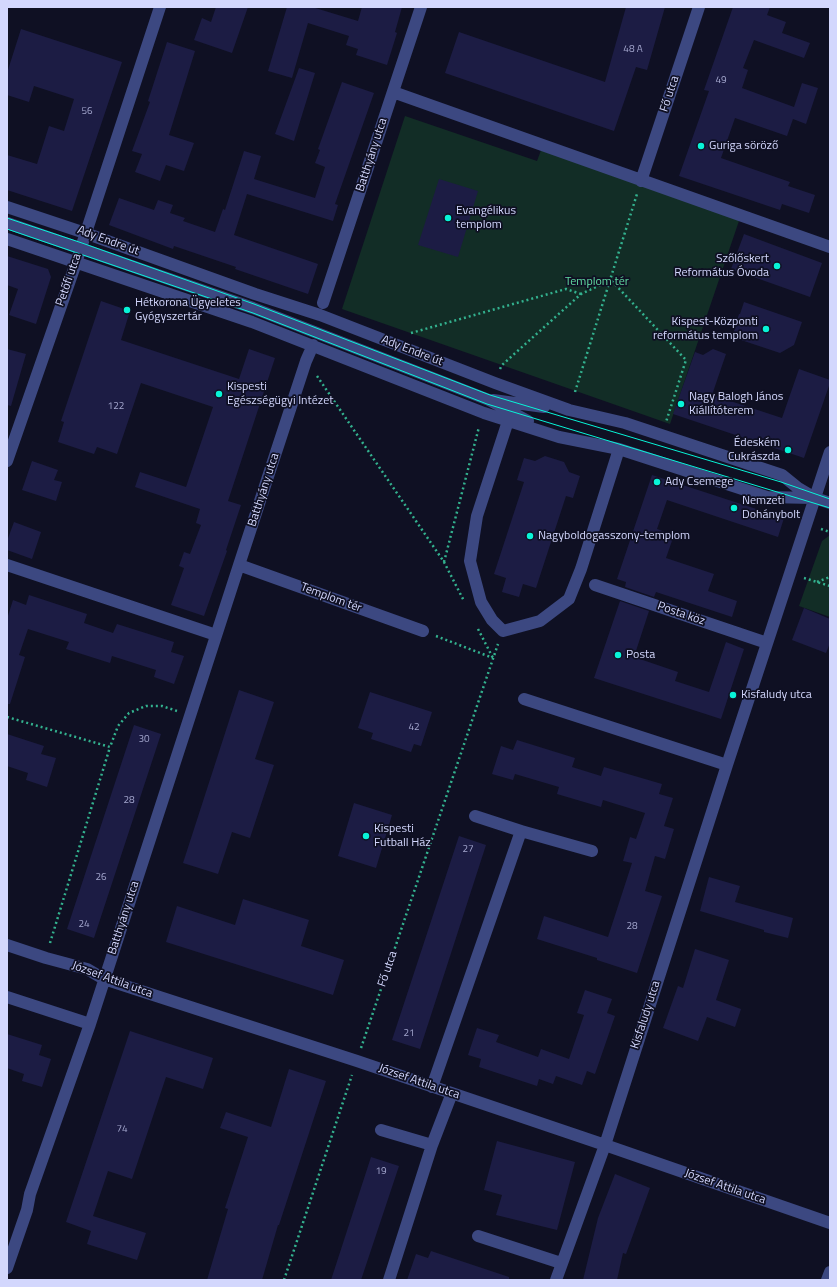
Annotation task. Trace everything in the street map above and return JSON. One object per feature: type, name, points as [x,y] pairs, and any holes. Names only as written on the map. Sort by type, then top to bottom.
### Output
[{"type":"street","name":"Petőfi utca","points":[[7,461],[76,262],[160,7]]},
{"type":"street","name":"Batthyány utca","points":[[324,303],[422,7]]},
{"type":"street","name":"Fő utca","points":[[641,180],[699,7]]},
{"type":"street","points":[[393,92],[830,246]]},
{"type":"street","name":"Ady Endre út","points":[[7,207],[85,233],[255,294],[320,315],[495,383],[570,410],[632,426],[782,475],[798,488],[814,498],[830,503]]},
{"type":"street","points":[[7,223],[253,308],[316,332],[489,400],[559,437]]},
{"type":"street","name":"Ady Endre út","points":[[7,239],[252,322],[508,421],[559,437],[619,449],[767,497],[814,498]]},
{"type":"street","points":[[255,294],[316,332]]},
{"type":"street","name":"Batthyány utca","points":[[7,1268],[27,1210],[30,1194],[90,1024],[216,635],[306,361],[313,345]]},
{"type":"street","points":[[489,400],[570,410]]},
{"type":"street","points":[[508,421],[478,516],[470,561],[481,602],[492,620],[503,631],[540,621],[569,599],[581,569],[619,449]]},
{"type":"street","name":"Kisfaludy utca","points":[[556,1280],[605,1145],[789,574],[830,452]]},
{"type":"street","points":[[7,565],[216,635]]},
{"type":"street","name":"Templom tér","points":[[239,565],[423,631]]},
{"type":"street","name":"Posta köz","points":[[595,585],[767,644]]},
{"type":"street","points":[[524,699],[727,765]]},
{"type":"street","points":[[475,816],[592,851]]},
{"type":"street","points":[[432,1087],[521,831]]},
{"type":"street","name":"József Attila utca","points":[[7,945],[46,958],[88,969],[104,979],[357,1061],[830,1223]]},
{"type":"street","points":[[7,997],[90,1024]]},
{"type":"street","points":[[389,1280],[432,1145],[452,1094]]},
{"type":"street","points":[[381,1130],[432,1145]]},
{"type":"street","points":[[478,1236],[561,1263]]},
{"type":"street","points":[[828,1280],[830,1272]]},
{"type":"path","points":[[575,392],[641,180]]},
{"type":"path","points":[[495,383],[502,365],[581,294],[611,280]]},
{"type":"path","points":[[611,280],[686,360],[666,423]]},
{"type":"path","points":[[410,333],[566,289],[581,294]]},
{"type":"path","points":[[306,361],[444,562],[480,422]]},
{"type":"path","points":[[789,574],[830,586]]},
{"type":"path","points":[[816,582],[830,577]]},
{"type":"path","name":"Fő utca","points":[[284,1280],[493,658],[423,631]]},
{"type":"path","points":[[46,958],[110,747],[118,726],[129,713],[146,706],[162,706],[190,716]]},
{"type":"path","points":[[7,717],[110,747]]},
{"type":"green space","name":"Templom tér","points":[[405,116],[537,161],[543,145],[741,215],[670,424],[342,309]]},
{"type":"green space","points":[[830,535],[830,617],[799,606],[822,541]]},
{"type":"building","points":[[216,7],[248,7],[232,53],[194,40],[202,18],[211,22]]},
{"type":"building","points":[[287,7],[312,7],[358,21],[362,7],[402,7],[395,32],[397,33],[387,65],[356,55],[358,49],[346,45],[349,36],[308,23],[292,78],[268,71]]},
{"type":"building","points":[[626,7],[665,7],[647,70],[636,67],[614,131],[445,73],[459,32],[605,82]]},
{"type":"building","points":[[733,7],[770,7],[767,15],[786,22],[782,33],[810,43],[804,58],[754,40],[743,68],[748,70],[742,88],[794,107],[802,83],[818,88],[806,124],[793,119],[787,136],[735,118],[721,158],[790,182],[788,186],[815,195],[809,213],[782,204],[780,210],[679,176],[709,91],[704,90]]},
{"type":"building","points":[[21,29],[122,62],[72,211],[7,190],[7,155],[37,164],[49,126],[64,131],[74,99],[34,86],[29,102],[7,95],[7,73]]},
{"type":"building","points":[[167,42],[195,51],[169,135],[194,143],[184,171],[166,165],[160,181],[135,172],[142,154],[132,151],[150,102],[148,101]]},
{"type":"building","points":[[299,68],[315,73],[294,141],[275,134]]},
{"type":"building","points":[[342,82],[374,93],[335,204],[338,205],[333,221],[247,194],[234,235],[318,264],[308,294],[235,269],[236,267],[174,246],[173,249],[109,225],[119,198],[154,210],[158,200],[173,205],[170,213],[185,218],[183,221],[215,232],[223,209],[225,210],[244,151],[261,156],[254,179],[315,198],[325,167],[315,163],[320,150],[318,149]]},
{"type":"building","name":"Evangélikus templom","points":[[439,179],[478,191],[458,257],[418,245]]},
{"type":"building","name":"Szőlőskert Református Óvoda","points":[[744,234],[822,263],[810,297],[731,269]]},
{"type":"building","points":[[7,256],[48,269],[51,277],[36,324],[9,315],[18,289],[7,285]]},
{"type":"building","name":"Kispesti Egészségügyi Intézet","points":[[101,301],[130,311],[121,340],[239,379],[249,349],[275,358],[228,501],[241,505],[226,550],[227,551],[204,616],[171,605],[184,568],[179,566],[184,552],[190,554],[201,525],[196,523],[200,509],[135,487],[140,472],[186,487],[213,407],[141,383],[117,454],[97,447],[94,454],[58,442],[64,422],[61,421]]},
{"type":"building","name":"Kispest-Központi református templom","points":[[744,302],[802,322],[794,345],[780,353],[732,337]]},
{"type":"building","points":[[7,349],[26,354],[11,406],[7,405]]},
{"type":"building","points":[[713,349],[726,354],[712,395],[782,418],[799,369],[830,380],[804,458],[673,414],[695,352],[703,355]]},
{"type":"building","name":"Nagyboldogasszony-templom","points":[[545,456],[564,462],[569,472],[580,476],[573,498],[566,496],[536,588],[523,584],[519,597],[502,592],[506,578],[494,574],[524,482],[517,480],[524,458],[535,461]]},
{"type":"building","points":[[32,461],[58,470],[54,480],[62,482],[56,501],[22,490]]},
{"type":"building","points":[[652,475],[784,518],[778,537],[667,500],[657,529],[674,535],[666,558],[714,574],[708,591],[737,601],[732,617],[656,592],[654,597],[625,587],[626,582],[617,579]]},
{"type":"building","points":[[14,522],[41,532],[32,559],[7,550],[7,541]]},
{"type":"building","points":[[29,595],[87,614],[84,623],[113,633],[117,624],[174,642],[171,652],[184,656],[174,684],[154,677],[156,670],[112,656],[110,663],[66,649],[69,642],[28,629],[19,655],[25,657],[10,704],[7,704],[7,619],[13,600],[26,605]]},
{"type":"building","name":"Posta","points":[[620,601],[649,611],[634,657],[678,672],[675,681],[709,692],[726,642],[744,649],[721,719],[594,678]]},
{"type":"building","points":[[804,608],[830,619],[830,643],[826,653],[792,640]]},
{"type":"building","points":[[239,690],[274,702],[255,759],[274,765],[250,838],[232,832],[218,874],[183,863]]},
{"type":"building","points":[[370,692],[432,712],[421,746],[414,744],[411,752],[371,739],[373,733],[358,728]]},
{"type":"building","points":[[134,725],[161,734],[94,938],[67,929]]},
{"type":"building","points":[[7,734],[44,746],[41,754],[56,758],[47,787],[26,780],[28,773],[7,766]]},
{"type":"building","points":[[517,740],[575,758],[572,767],[601,776],[604,767],[662,784],[659,794],[673,798],[664,826],[674,829],[665,859],[655,856],[645,891],[662,896],[637,973],[597,960],[597,958],[537,939],[544,916],[608,937],[632,863],[623,861],[630,837],[636,839],[645,813],[603,800],[601,807],[557,794],[559,787],[515,774],[513,780],[492,774],[501,746],[513,750]]},
{"type":"building","points":[[354,803],[392,815],[376,868],[338,856]]},
{"type":"building","points":[[459,836],[486,845],[420,1049],[392,1040]]},
{"type":"building","points":[[709,877],[740,886],[735,902],[793,918],[788,938],[764,932],[764,930],[700,911]]},
{"type":"building","points":[[243,899],[309,920],[301,946],[344,960],[333,995],[166,942],[177,906],[235,925]]},
{"type":"building","points":[[695,949],[729,960],[716,1000],[741,1009],[735,1027],[707,1017],[698,1041],[663,1028],[678,986],[683,988]]},
{"type":"building","points":[[585,990],[612,999],[607,1013],[615,1016],[595,1074],[587,1071],[582,1085],[556,1076],[553,1084],[539,1079],[537,1086],[479,1067],[481,1059],[468,1055],[477,1028],[499,1035],[496,1042],[538,1057],[541,1049],[569,1059],[584,1015],[577,1013]]},
{"type":"building","points":[[130,1031],[213,1058],[203,1089],[166,1077],[132,1179],[108,1171],[93,1216],[146,1233],[137,1260],[87,1244],[91,1231],[66,1222]]},
{"type":"building","points":[[7,1034],[42,1045],[39,1055],[51,1059],[42,1087],[22,1081],[24,1074],[7,1068]]},
{"type":"building","points":[[289,1069],[326,1081],[278,1225],[262,1280],[207,1280],[228,1209],[225,1208],[248,1137],[220,1128],[226,1112],[271,1127]]},
{"type":"building","points":[[497,1141],[575,1162],[557,1230],[496,1215],[502,1195],[484,1190]]},
{"type":"building","points":[[371,1157],[399,1166],[361,1280],[331,1280]]},
{"type":"building","points":[[615,1174],[650,1188],[626,1254],[623,1253],[617,1280],[583,1280],[598,1218]]},
{"type":"building","points":[[431,1251],[509,1277],[509,1280],[407,1280],[416,1254],[428,1258]]},
{"type":"tram line","points":[[7,218],[254,304],[490,395],[781,482],[830,499]]},
{"type":"tram line","points":[[7,229],[253,313],[487,404],[830,508]]},
{"type":"place","name":"Guriga söröző","points":[[701,146]]},
{"type":"place","name":"Evangélikus templom","points":[[448,218]]},
{"type":"place","name":"Szőlőskert Református Óvoda","points":[[777,266]]},
{"type":"place","name":"Hétkorona Ügyeletes Gyógyszertár","points":[[127,310]]},
{"type":"place","name":"Kispest-Központi református templom","points":[[766,329]]},
{"type":"place","name":"Kispesti Egészségügyi Intézet","points":[[219,394]]},
{"type":"place","name":"Nagy Balogh János Kiállítóterem","points":[[681,404]]},
{"type":"place","name":"Édeském Cukrászda","points":[[788,450]]},
{"type":"place","name":"Ady Csemege","points":[[657,482]]},
{"type":"place","name":"Nemzeti Dohánybolt","points":[[734,508]]},
{"type":"place","name":"Nagyboldogasszony-templom","points":[[530,536]]},
{"type":"place","name":"Posta","points":[[618,655]]},
{"type":"place","name":"Kisfaludy utca","points":[[733,695]]},
{"type":"place","name":"Kispesti Futball Ház","points":[[366,836]]}]
